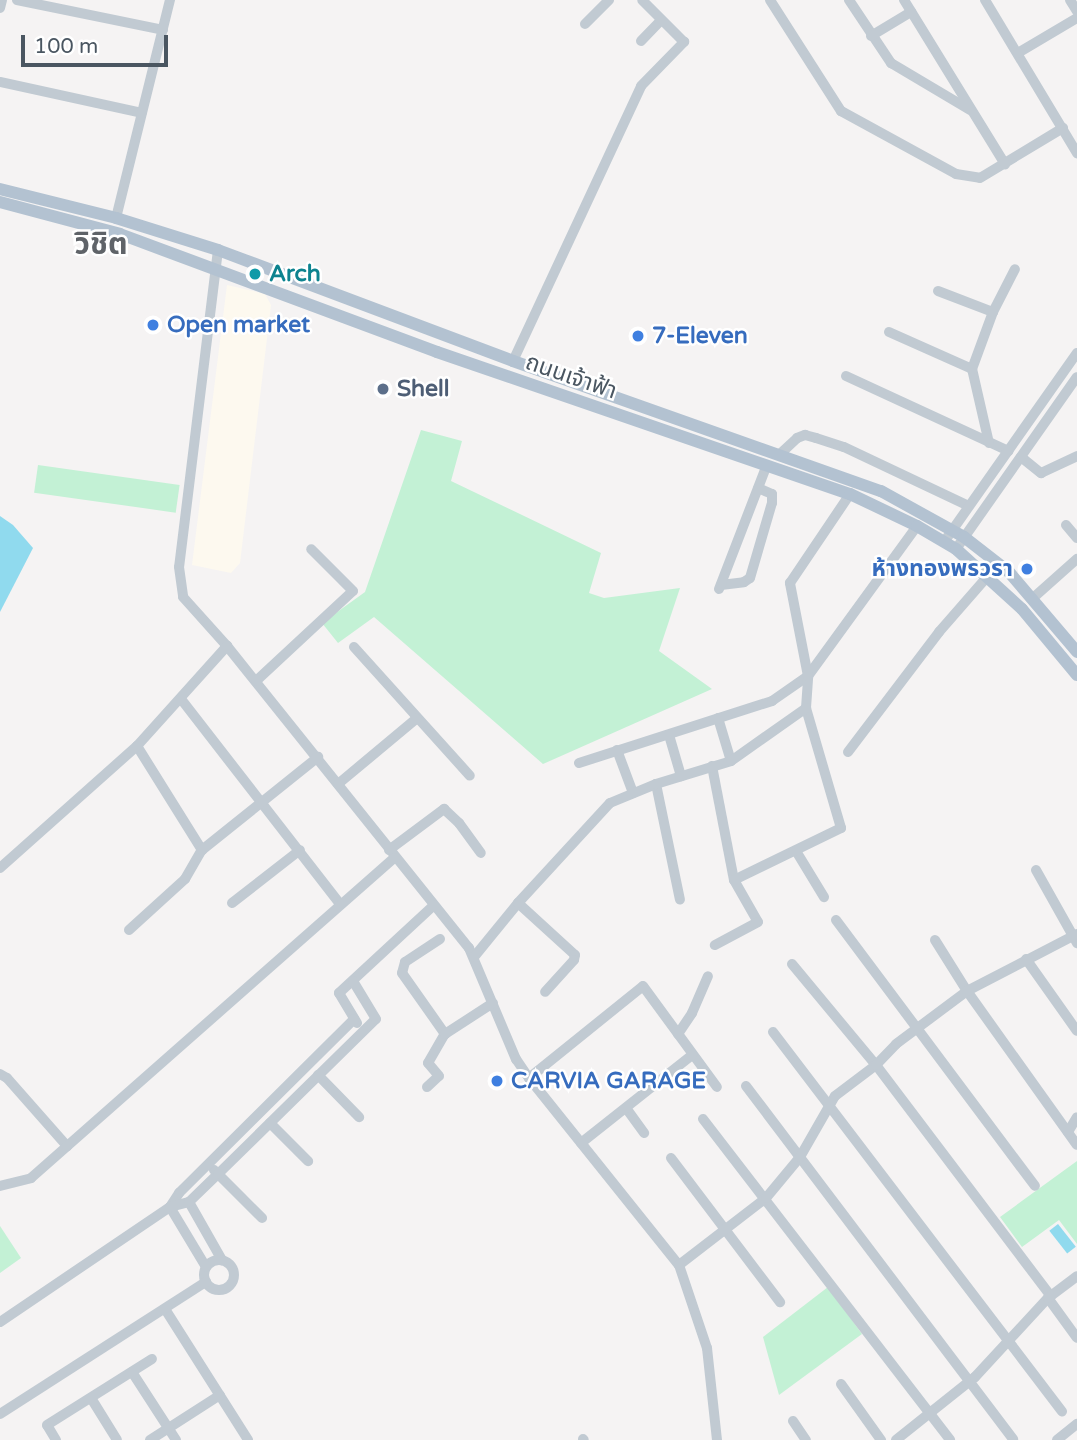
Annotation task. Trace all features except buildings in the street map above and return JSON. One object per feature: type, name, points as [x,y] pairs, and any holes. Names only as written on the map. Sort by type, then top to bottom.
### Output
[{"type":"main road","name":"ถนนเจ้าฟ้า","points":[[0,188],[116,218],[218,250],[513,361],[881,491],[958,534],[1009,572],[1077,652]]},
{"type":"main road","name":"ถนนเจ้าฟ้า","points":[[0,202],[120,234],[437,352],[850,494],[917,526],[950,546],[1022,609],[1077,675]]},
{"type":"street","points":[[0,8],[2,0]]},
{"type":"street","points":[[17,0],[163,30]]},
{"type":"street","points":[[116,218],[170,0]]},
{"type":"street","points":[[585,24],[609,0]]},
{"type":"street","points":[[513,361],[641,86],[684,42],[642,0]]},
{"type":"street","points":[[770,0],[841,111],[956,174],[980,178],[1063,128]]},
{"type":"street","points":[[849,0],[891,63],[973,112]]},
{"type":"street","points":[[904,0],[1005,164]]},
{"type":"street","points":[[985,0],[1077,153]]},
{"type":"street","points":[[1070,0],[1077,11]]},
{"type":"street","points":[[871,36],[911,12]]},
{"type":"street","points":[[1018,53],[1077,18]]},
{"type":"street","points":[[641,41],[661,20]]},
{"type":"street","points":[[0,82],[142,113]]},
{"type":"street","points":[[218,250],[179,567],[183,597],[228,646],[318,757],[474,957],[516,1059],[680,1265],[707,1348],[717,1440]]},
{"type":"street","points":[[989,443],[972,369],[993,312],[1015,269]]},
{"type":"street","points":[[938,290],[993,312]]},
{"type":"street","points":[[889,332],[972,369]]},
{"type":"street","points":[[958,534],[969,506],[1077,354]]},
{"type":"street","points":[[846,376],[1008,451]]},
{"type":"street","points":[[950,546],[1021,457],[1077,377]]},
{"type":"street","points":[[780,454],[797,438],[816,438],[857,453],[969,506]]},
{"type":"street","points":[[1021,457],[1041,473],[1077,456]]},
{"type":"street","points":[[758,488],[772,494],[772,503],[750,578],[744,582],[720,587],[766,467]]},
{"type":"street","points":[[734,880],[841,828],[806,708],[808,676],[790,583],[850,494]]},
{"type":"street","points":[[1066,525],[1077,538]]},
{"type":"street","points":[[579,763],[772,701],[808,676],[917,526]]},
{"type":"street","points":[[256,681],[353,591],[311,549]]},
{"type":"street","points":[[1033,598],[1077,559]]},
{"type":"street","points":[[848,752],[939,632],[987,577]]},
{"type":"street","points":[[0,868],[137,746],[228,646]]},
{"type":"street","points":[[354,647],[416,719],[429,727],[470,776]]},
{"type":"street","points":[[181,699],[340,904]]},
{"type":"street","points":[[474,957],[517,903],[610,803],[656,784],[731,761],[806,708]]},
{"type":"street","points":[[718,718],[731,761]]},
{"type":"street","points":[[338,784],[416,719]]},
{"type":"street","points":[[669,735],[681,776]]},
{"type":"street","points":[[137,746],[202,850]]},
{"type":"street","points":[[617,750],[633,793]]},
{"type":"street","points":[[129,930],[185,879],[202,850],[261,800],[318,757]]},
{"type":"street","points":[[712,766],[734,880],[758,922],[715,945]]},
{"type":"street","points":[[656,784],[680,900]]},
{"type":"street","points":[[0,1186],[31,1178],[444,809],[459,823],[481,853]]},
{"type":"street","points":[[232,903],[300,850]]},
{"type":"street","points":[[796,851],[824,897]]},
{"type":"street","points":[[680,1265],[766,1198],[800,1157],[835,1096],[876,1065],[896,1044],[967,991],[1026,959],[1075,938],[1036,870]]},
{"type":"street","points":[[517,903],[575,955],[574,960],[545,992]]},
{"type":"street","points":[[362,1032],[339,993],[434,905]]},
{"type":"street","points":[[835,920],[1035,1186]]},
{"type":"street","points":[[440,939],[405,962],[402,973],[445,1034]]},
{"type":"street","points":[[935,940],[967,991],[1077,1145]]},
{"type":"street","points":[[1026,959],[1077,1031]]},
{"type":"street","points":[[792,964],[876,1065],[1077,1338]]},
{"type":"street","points":[[678,1034],[692,1013],[708,976]]},
{"type":"street","points":[[0,1322],[170,1207],[189,1202],[218,1174],[376,1019],[353,981]]},
{"type":"street","points":[[529,1078],[643,986],[717,1087]]},
{"type":"street","points":[[427,1087],[439,1076],[428,1063],[445,1034],[493,1003]]},
{"type":"street","points":[[170,1207],[179,1193],[354,1019]]},
{"type":"street","points":[[773,1032],[1062,1412]]},
{"type":"street","points":[[581,1143],[692,1055]]},
{"type":"street","points":[[0,1074],[7,1078],[67,1146]]},
{"type":"street","points":[[318,1075],[359,1117]]},
{"type":"street","points":[[746,1086],[1013,1439]]},
{"type":"street","points":[[626,1108],[644,1133]]},
{"type":"street","points":[[1068,1132],[1077,1117]]},
{"type":"street","points":[[704,1119],[950,1440]]},
{"type":"street","points":[[270,1122],[308,1161]]},
{"type":"street","points":[[671,1158],[780,1302]]},
{"type":"street","points":[[208,1165],[262,1218]]},
{"type":"street","points":[[170,1207],[206,1267],[206,1282],[212,1288],[221,1290],[232,1283],[233,1269],[222,1260],[189,1202]]},
{"type":"street","points":[[206,1267],[213,1261],[222,1260]]},
{"type":"street","points":[[896,1440],[970,1381],[1049,1297],[1077,1276]]},
{"type":"street","points":[[0,1414],[206,1282]]},
{"type":"street","points":[[165,1309],[248,1440]]},
{"type":"street","points":[[56,1440],[47,1425],[152,1359]]},
{"type":"street","points":[[132,1372],[176,1440]]},
{"type":"street","points":[[841,1384],[881,1440]]},
{"type":"street","points":[[150,1440],[220,1395]]},
{"type":"street","points":[[91,1398],[117,1440]]},
{"type":"street","points":[[793,1421],[806,1440]]},
{"type":"street","points":[[1057,1440],[1077,1424]]},
{"type":"shaded area","points":[[227,285],[265,294],[271,305],[240,563],[231,573],[192,565]]},
{"type":"green space","points":[[421,430],[462,441],[451,481],[601,553],[589,593],[604,598],[680,588],[659,651],[712,689],[543,764],[374,617],[338,643],[322,623],[365,592]]},
{"type":"green space","points":[[38,465],[180,485],[176,513],[34,493]]},
{"type":"green space","points":[[1077,1161],[1077,1244],[1059,1220],[1022,1247],[1000,1217]]},
{"type":"green space","points":[[0,1226],[21,1258],[0,1273]]},
{"type":"green space","points":[[828,1287],[862,1334],[779,1395],[763,1337]]},
{"type":"water","points":[[0,516],[13,525],[33,548],[0,612]]},
{"type":"water","points":[[1058,1224],[1076,1247],[1067,1254],[1049,1231]]},
{"type":"place","name":"Arch","points":[[255,274]]},
{"type":"place","name":"Open market","points":[[153,325]]},
{"type":"place","name":"7-Eleven","points":[[638,336]]},
{"type":"place","name":"Shell","points":[[383,389]]},
{"type":"place","name":"ห้างทองพรวรา","points":[[1027,569]]},
{"type":"place","name":"CARVIA GARAGE","points":[[497,1081]]},
{"type":"district","name":"วิชิต","points":[[101,245]]}]
